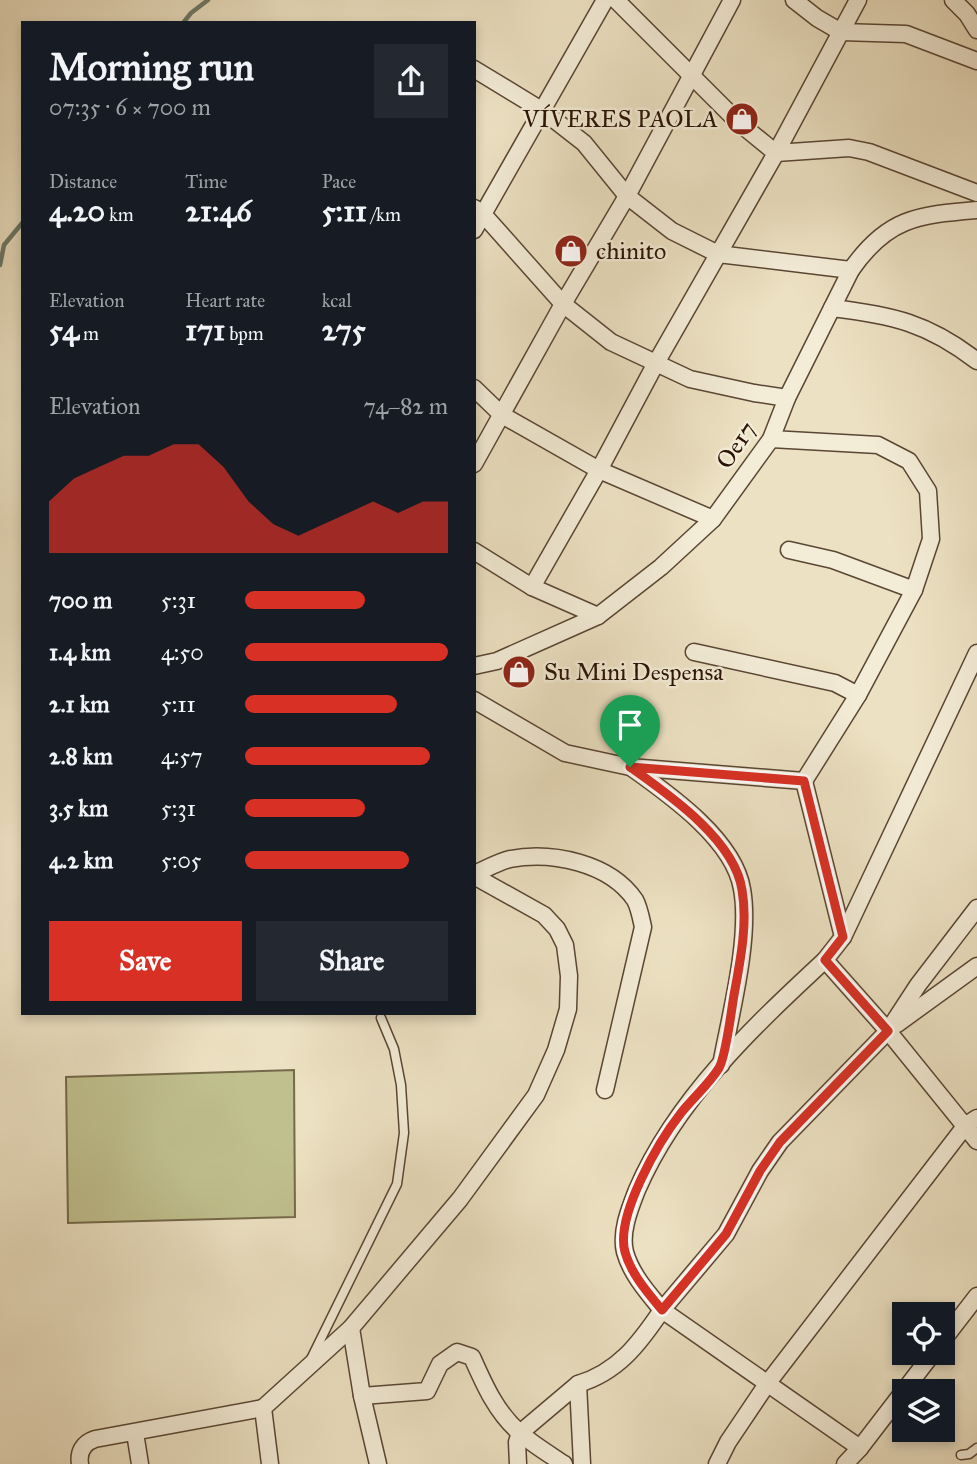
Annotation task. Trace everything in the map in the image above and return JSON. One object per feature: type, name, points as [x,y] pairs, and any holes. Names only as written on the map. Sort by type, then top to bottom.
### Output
[{"type":"street","points":[[605,0],[543,111],[478,211],[563,304],[611,342],[690,379],[787,398]]},
{"type":"street","points":[[616,0],[738,122],[776,153],[849,148],[869,152],[977,193]]},
{"type":"street","points":[[476,460],[627,196],[733,0]]},
{"type":"street","points":[[794,0],[841,32],[906,34],[977,61]]},
{"type":"street","points":[[532,587],[776,153],[858,0]]},
{"type":"street","points":[[953,0],[967,14],[977,30]]},
{"type":"street","points":[[476,70],[543,111],[584,143],[627,196],[672,231],[718,254],[851,270]]},
{"type":"street","name":"Oe17","points":[[476,666],[497,661],[598,616],[661,567],[713,519],[771,439],[787,398],[851,270],[877,237],[895,225],[915,218],[977,210]]},
{"type":"street","points":[[832,308],[883,314],[911,323],[942,337],[977,361]]},
{"type":"street","points":[[476,390],[502,415],[599,470],[713,519]]},
{"type":"street","points":[[771,439],[878,445],[909,461],[928,491],[931,539],[914,590],[858,695],[804,781],[843,937]]},
{"type":"street","points":[[789,550],[833,560],[914,590]]},
{"type":"street","points":[[476,552],[532,587],[598,616]]},
{"type":"street","points":[[694,652],[835,683],[858,695]]},
{"type":"street","points":[[860,1448],[662,1310],[644,1289],[630,1265],[625,1250],[625,1230],[632,1203],[661,1142],[680,1114],[720,1066],[770,1012],[825,960],[843,937],[977,653]]},
{"type":"street","points":[[476,701],[565,752],[630,767],[804,781]]},
{"type":"street","points":[[630,767],[678,800],[706,829],[729,856],[742,888],[743,922],[739,965],[720,1066]]},
{"type":"street","points":[[476,874],[509,860],[544,857],[584,863],[617,881],[636,902],[643,927],[605,1090]]},
{"type":"street","points":[[80,1464],[78,1454],[89,1441],[263,1408],[351,1328],[460,1199],[536,1096],[556,1050],[568,1009],[569,976],[565,945],[557,929],[544,915],[476,876]]},
{"type":"street","points":[[888,1031],[918,985],[977,908]]},
{"type":"street","points":[[825,960],[972,1121],[977,1141]]},
{"type":"street","points":[[518,1464],[517,1442],[520,1433],[578,1384],[597,1378],[620,1363],[645,1336],[662,1310],[726,1234],[760,1171],[780,1142],[888,1031],[977,966]]},
{"type":"street","points":[[717,1464],[767,1384],[972,1121]]},
{"type":"street","points":[[955,1324],[977,1296]]},
{"type":"street","points":[[351,1328],[362,1396],[378,1464]]},
{"type":"street","points":[[362,1396],[427,1391],[440,1364],[457,1352],[472,1357],[489,1393],[506,1419],[520,1433],[564,1464]]},
{"type":"street","points":[[845,1464],[924,1365]]},
{"type":"street","points":[[578,1384],[582,1464]]},
{"type":"street","points":[[263,1408],[270,1464]]},
{"type":"street","points":[[135,1433],[140,1464]]},
{"type":"lane","points":[[307,1366],[397,1184],[404,1133],[401,1085],[394,1049],[381,1018]]},
{"type":"lane","points":[[961,1455],[969,1454],[977,1448]]},
{"type":"green space","points":[[294,1070],[295,1217],[68,1223],[66,1077]]},
{"type":"waterway","points":[[185,21],[208,0]]},
{"type":"waterway","points":[[0,265],[4,245],[21,224]]},
{"type":"place","name":"VÍVERES PAOLA","points":[[742,119]]},
{"type":"place","name":"chinito","points":[[571,251]]},
{"type":"place","name":"Su Mini Despensa","points":[[519,672]]},
{"type":"route","points":[[630,767],[804,781],[843,937],[825,960],[888,1031],[780,1142],[760,1171],[726,1234],[662,1310],[644,1289],[630,1265],[625,1250],[625,1230],[632,1203],[661,1142],[680,1114],[720,1066],[739,965],[743,922],[742,888],[729,856],[706,829],[678,800],[630,767]]}]
